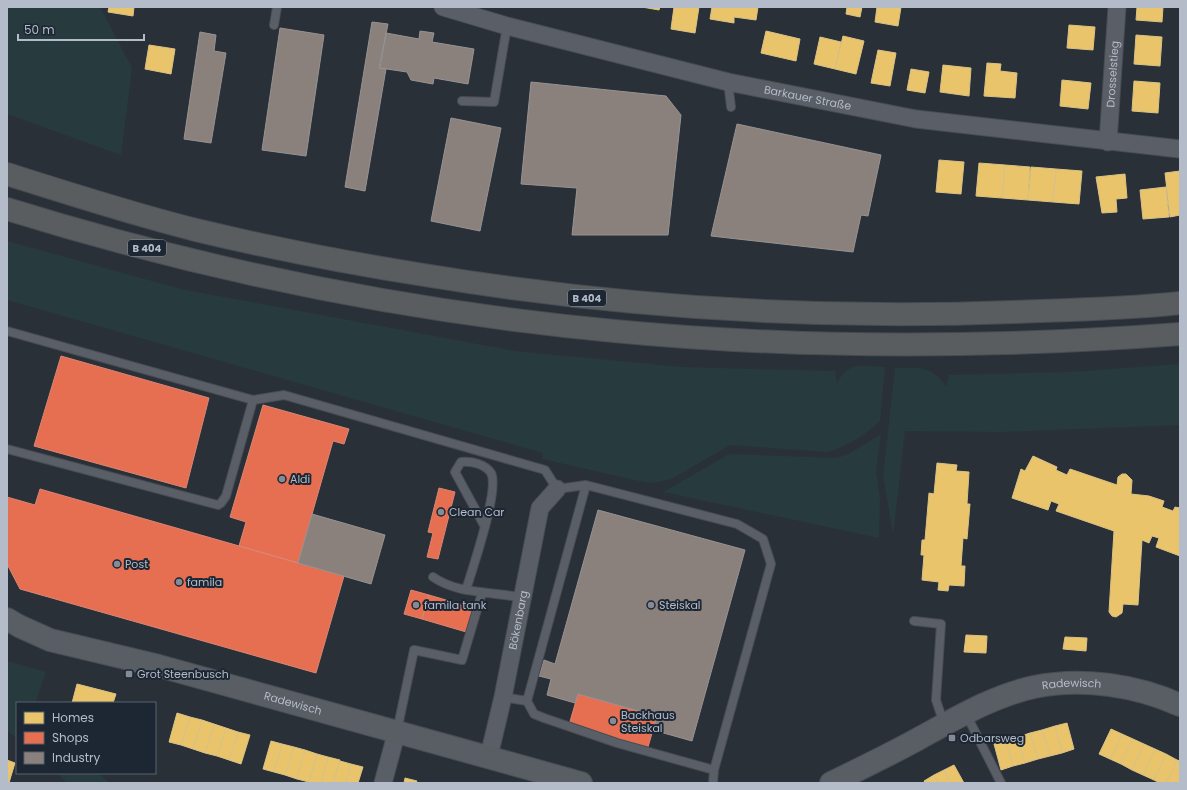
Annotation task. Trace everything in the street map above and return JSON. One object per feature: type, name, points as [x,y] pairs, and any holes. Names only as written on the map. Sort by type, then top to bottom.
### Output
[{"type":"highway","name":"B 404","points":[[7,174],[195,230],[289,251],[494,286],[630,303],[736,310],[902,315],[1096,308],[1180,303]]},
{"type":"highway","name":"B 404","points":[[7,209],[92,234],[288,282],[386,301],[477,315],[613,331],[741,341],[829,343],[996,343],[1180,334]]},
{"type":"street","name":"Barkauer Straße","points":[[443,7],[507,26],[728,82],[928,122],[1180,149]]},
{"type":"street","name":"Drosselstieg","points":[[1108,142],[1117,7]]},
{"type":"street","name":"Bökenbarg","points":[[489,756],[503,697],[540,508],[557,489]]},
{"type":"street","name":"Radewisch","points":[[7,619],[50,640],[131,658],[489,756],[581,783]]},
{"type":"street","name":"Radewisch","points":[[831,783],[877,761],[987,702],[1020,691],[1042,686],[1074,683],[1118,687],[1151,694],[1180,705]]},
{"type":"street","points":[[382,783],[397,731]]},
{"type":"lane","points":[[274,25],[277,7]]},
{"type":"lane","points":[[462,101],[494,102],[507,26]]},
{"type":"lane","points":[[728,82],[731,107]]},
{"type":"lane","points":[[7,331],[253,400],[284,395],[545,470],[557,489],[586,485],[737,524],[764,539],[771,564],[714,770],[713,783]]},
{"type":"lane","points":[[7,449],[218,505],[226,496],[253,400]]},
{"type":"lane","points":[[466,590],[485,527],[493,486],[492,474],[486,467],[469,462],[461,462],[455,472],[485,527]]},
{"type":"lane","points":[[586,485],[527,701],[534,714],[544,718],[617,743],[714,770]]},
{"type":"lane","points":[[433,577],[440,582],[466,590],[482,593],[503,593],[523,598]]},
{"type":"lane","points":[[397,731],[414,650],[462,660],[482,593]]},
{"type":"lane","points":[[914,622],[942,624],[936,700],[944,725]]},
{"type":"lane","points":[[503,697],[527,701]]},
{"type":"lane","points":[[965,713],[1001,783]]},
{"type":"green space","points":[[7,7],[100,7],[132,68],[121,155],[7,114]]},
{"type":"green space","points":[[7,241],[181,289],[515,351],[682,367],[835,371],[837,384],[846,372],[856,366],[885,367],[880,421],[856,440],[828,452],[730,445],[672,479],[652,483],[639,481],[542,459],[543,453],[7,300]]},
{"type":"green space","points":[[1180,364],[1180,425],[1001,432],[905,431],[893,535],[883,475],[895,368],[918,368],[930,371],[941,380],[946,387],[949,375],[1069,372]]},
{"type":"green space","points":[[881,434],[876,470],[880,499],[879,538],[663,492],[729,454],[836,458],[849,454]]},
{"type":"green space","points":[[7,661],[46,672],[35,702],[16,702],[16,737],[7,731]]},
{"type":"green space","points":[[58,774],[100,774],[109,783],[67,783]]},
{"type":"building: Homes","points":[[109,7],[134,7],[133,16],[108,12]]},
{"type":"building: Homes","points":[[642,7],[660,7],[659,10]]},
{"type":"building: Homes","points":[[674,7],[699,7],[695,33],[671,29]]},
{"type":"building: Homes","points":[[712,7],[758,7],[756,20],[734,17],[734,23],[710,19]]},
{"type":"building: Homes","points":[[847,7],[862,7],[860,17],[846,14]]},
{"type":"building: Homes","points":[[877,7],[901,7],[898,26],[875,22]]},
{"type":"building: Homes","points":[[1137,7],[1163,7],[1162,22],[1136,20]]},
{"type":"building: Homes","points":[[1069,25],[1095,27],[1093,50],[1067,48]]},
{"type":"building: Homes","points":[[766,31],[800,39],[796,61],[761,53]]},
{"type":"building: Homes","points":[[1136,35],[1162,37],[1160,66],[1134,64]]},
{"type":"building: Homes","points":[[843,36],[864,41],[856,74],[835,69]]},
{"type":"building: Homes","points":[[820,37],[841,42],[835,69],[814,64]]},
{"type":"building: Homes","points":[[149,45],[175,49],[171,74],[145,69]]},
{"type":"building: Homes","points":[[878,50],[896,53],[890,86],[871,83]]},
{"type":"building: Homes","points":[[987,63],[1001,64],[1000,71],[1017,73],[1015,98],[984,96]]},
{"type":"building: Homes","points":[[943,65],[971,68],[969,96],[940,92]]},
{"type":"building: Homes","points":[[911,69],[929,72],[925,93],[907,90]]},
{"type":"building: Homes","points":[[1062,80],[1091,83],[1088,109],[1060,106]]},
{"type":"building: Homes","points":[[1134,81],[1160,83],[1158,113],[1132,111]]},
{"type":"building: Homes","points":[[939,160],[964,162],[961,194],[936,192]]},
{"type":"building: Homes","points":[[979,163],[1005,165],[1002,198],[976,196]]},
{"type":"building: Homes","points":[[1005,165],[1030,167],[1028,200],[1002,198]]},
{"type":"building: Homes","points":[[1031,167],[1056,169],[1053,202],[1028,200]]},
{"type":"building: Homes","points":[[1056,169],[1082,171],[1079,204],[1053,202]]},
{"type":"building: Homes","points":[[1180,171],[1180,215],[1170,217],[1165,173]]},
{"type":"building: Homes","points":[[1125,174],[1127,198],[1116,199],[1117,212],[1102,213],[1096,177]]},
{"type":"building: Homes","points":[[1166,187],[1169,217],[1143,219],[1140,190]]},
{"type":"building: Homes","points":[[1033,456],[1057,467],[1056,470],[1067,475],[1070,469],[1117,485],[1118,477],[1122,474],[1126,474],[1132,480],[1131,494],[1149,496],[1164,501],[1162,507],[1173,511],[1175,507],[1180,508],[1180,556],[1156,547],[1159,538],[1152,536],[1149,543],[1142,540],[1138,605],[1123,604],[1122,613],[1116,617],[1112,616],[1109,612],[1114,531],[1056,511],[1059,504],[1051,501],[1048,510],[1012,498],[1021,469],[1025,471]]},
{"type":"building: Homes","points":[[937,463],[957,465],[956,471],[969,472],[967,504],[970,504],[967,539],[963,538],[961,566],[965,566],[964,586],[949,585],[948,591],[938,590],[939,582],[922,580],[924,555],[921,555],[922,540],[925,540],[929,493],[934,494]]},
{"type":"building: Homes","points":[[966,635],[987,636],[986,653],[964,652]]},
{"type":"building: Homes","points":[[1065,637],[1087,638],[1086,651],[1063,649]]},
{"type":"building: Homes","points":[[77,684],[116,694],[113,702],[72,702]]},
{"type":"building: Homes","points":[[177,713],[190,717],[181,745],[169,742]]},
{"type":"building: Homes","points":[[190,717],[202,720],[193,749],[181,745]]},
{"type":"building: Homes","points":[[202,720],[214,724],[205,753],[193,749]]},
{"type":"building: Homes","points":[[1067,723],[1074,749],[1062,753],[1055,726]]},
{"type":"building: Homes","points":[[214,724],[226,728],[217,756],[205,753]]},
{"type":"building: Homes","points":[[1055,726],[1062,753],[1050,756],[1042,730]]},
{"type":"building: Homes","points":[[226,728],[238,732],[229,760],[217,756]]},
{"type":"building: Homes","points":[[1111,729],[1122,734],[1110,759],[1099,754]]},
{"type":"building: Homes","points":[[1042,730],[1050,756],[1038,759],[1030,733]]},
{"type":"building: Homes","points":[[238,732],[250,735],[241,764],[229,760]]},
{"type":"building: Homes","points":[[1030,733],[1038,759],[1025,763],[1018,737]]},
{"type":"building: Homes","points":[[1122,734],[1133,739],[1121,764],[1110,759]]},
{"type":"building: Homes","points":[[1018,737],[1025,763],[1013,766],[1006,740]]},
{"type":"building: Homes","points":[[1133,739],[1144,744],[1132,770],[1121,764]]},
{"type":"building: Homes","points":[[1006,740],[1013,766],[1001,770],[994,744]]},
{"type":"building: Homes","points":[[271,741],[282,744],[274,772],[263,769]]},
{"type":"building: Homes","points":[[282,744],[294,747],[285,775],[274,772]]},
{"type":"building: Homes","points":[[1144,744],[1155,749],[1143,775],[1132,770]]},
{"type":"building: Homes","points":[[294,747],[305,750],[297,779],[285,775]]},
{"type":"building: Homes","points":[[1155,749],[1166,754],[1154,780],[1143,775]]},
{"type":"building: Homes","points":[[305,750],[317,754],[309,782],[297,779]]},
{"type":"building: Homes","points":[[317,754],[328,757],[321,783],[311,783],[309,782]]},
{"type":"building: Homes","points":[[1166,754],[1177,760],[1166,783],[1160,783],[1154,780]]},
{"type":"building: Homes","points":[[328,757],[340,760],[333,783],[321,783]]},
{"type":"building: Homes","points":[[7,760],[15,763],[11,776],[7,775]]},
{"type":"building: Homes","points":[[1177,760],[1180,761],[1180,783],[1166,783]]},
{"type":"building: Homes","points":[[340,761],[351,764],[346,783],[333,783]]},
{"type":"building: Homes","points":[[351,764],[363,767],[358,783],[346,783]]},
{"type":"building: Homes","points":[[954,765],[964,783],[951,783],[944,770]]},
{"type":"building: Homes","points":[[944,770],[951,783],[938,783],[934,775]]},
{"type":"building: Homes","points":[[7,775],[11,776],[9,783],[7,783]]},
{"type":"building: Homes","points":[[934,775],[938,783],[925,783],[924,781]]},
{"type":"building: Homes","points":[[405,778],[417,781],[416,783],[404,783]]},
{"type":"building: Shops","points":[[61,356],[209,398],[186,488],[34,446]]},
{"type":"building: Shops","name":"Aldi","points":[[263,405],[349,429],[344,444],[333,441],[298,563],[239,546],[246,522],[230,517]]},
{"type":"building: Shops","name":"Clean Car","points":[[439,488],[455,492],[438,559],[427,557],[433,533],[428,532]]},
{"type":"building: Shops","name":"famila","points":[[40,489],[344,576],[316,673],[20,589],[7,564],[7,497],[35,505]]},
{"type":"building: Shops","name":"famila tank","points":[[411,590],[429,595],[422,619],[404,614]]},
{"type":"building: Shops","points":[[429,595],[480,610],[473,634],[422,619]]},
{"type":"building: Shops","name":"Backhaus Steiskal","points":[[578,694],[657,716],[648,747],[569,725]]},
{"type":"building: Industry","points":[[372,22],[388,24],[379,68],[386,69],[365,191],[345,187]]},
{"type":"building: Industry","points":[[280,28],[324,35],[306,156],[262,150]]},
{"type":"building: Industry","points":[[420,31],[434,33],[432,42],[474,49],[468,84],[434,78],[433,84],[411,80],[407,72],[380,68],[386,33],[419,39]]},
{"type":"building: Industry","points":[[200,32],[216,35],[214,51],[226,53],[211,143],[184,139]]},
{"type":"building: Industry","points":[[531,82],[666,96],[681,115],[668,235],[572,235],[577,188],[521,184]]},
{"type":"building: Industry","points":[[451,118],[501,128],[480,231],[431,221]]},
{"type":"building: Industry","points":[[737,124],[881,155],[868,216],[861,215],[853,252],[711,236]]},
{"type":"building: Industry","name":"Steiskal","points":[[598,510],[745,550],[692,741],[653,730],[657,716],[578,694],[575,703],[547,695],[551,679],[539,676],[544,660],[555,664]]},
{"type":"building: Industry","points":[[312,514],[385,535],[371,584],[298,563]]},
{"type":"place","name":"Aldi","points":[[282,479]]},
{"type":"place","name":"Clean Car","points":[[441,512]]},
{"type":"place","name":"Post","points":[[117,564]]},
{"type":"place","name":"famila","points":[[179,582]]},
{"type":"place","name":"famila tank","points":[[416,605]]},
{"type":"place","name":"Steiskal","points":[[651,605]]},
{"type":"place","name":"Grot Steenbusch","points":[[129,674]]},
{"type":"place","name":"Backhaus Steiskal","points":[[613,721]]},
{"type":"place","name":"Odbarsweg","points":[[952,738]]}]
